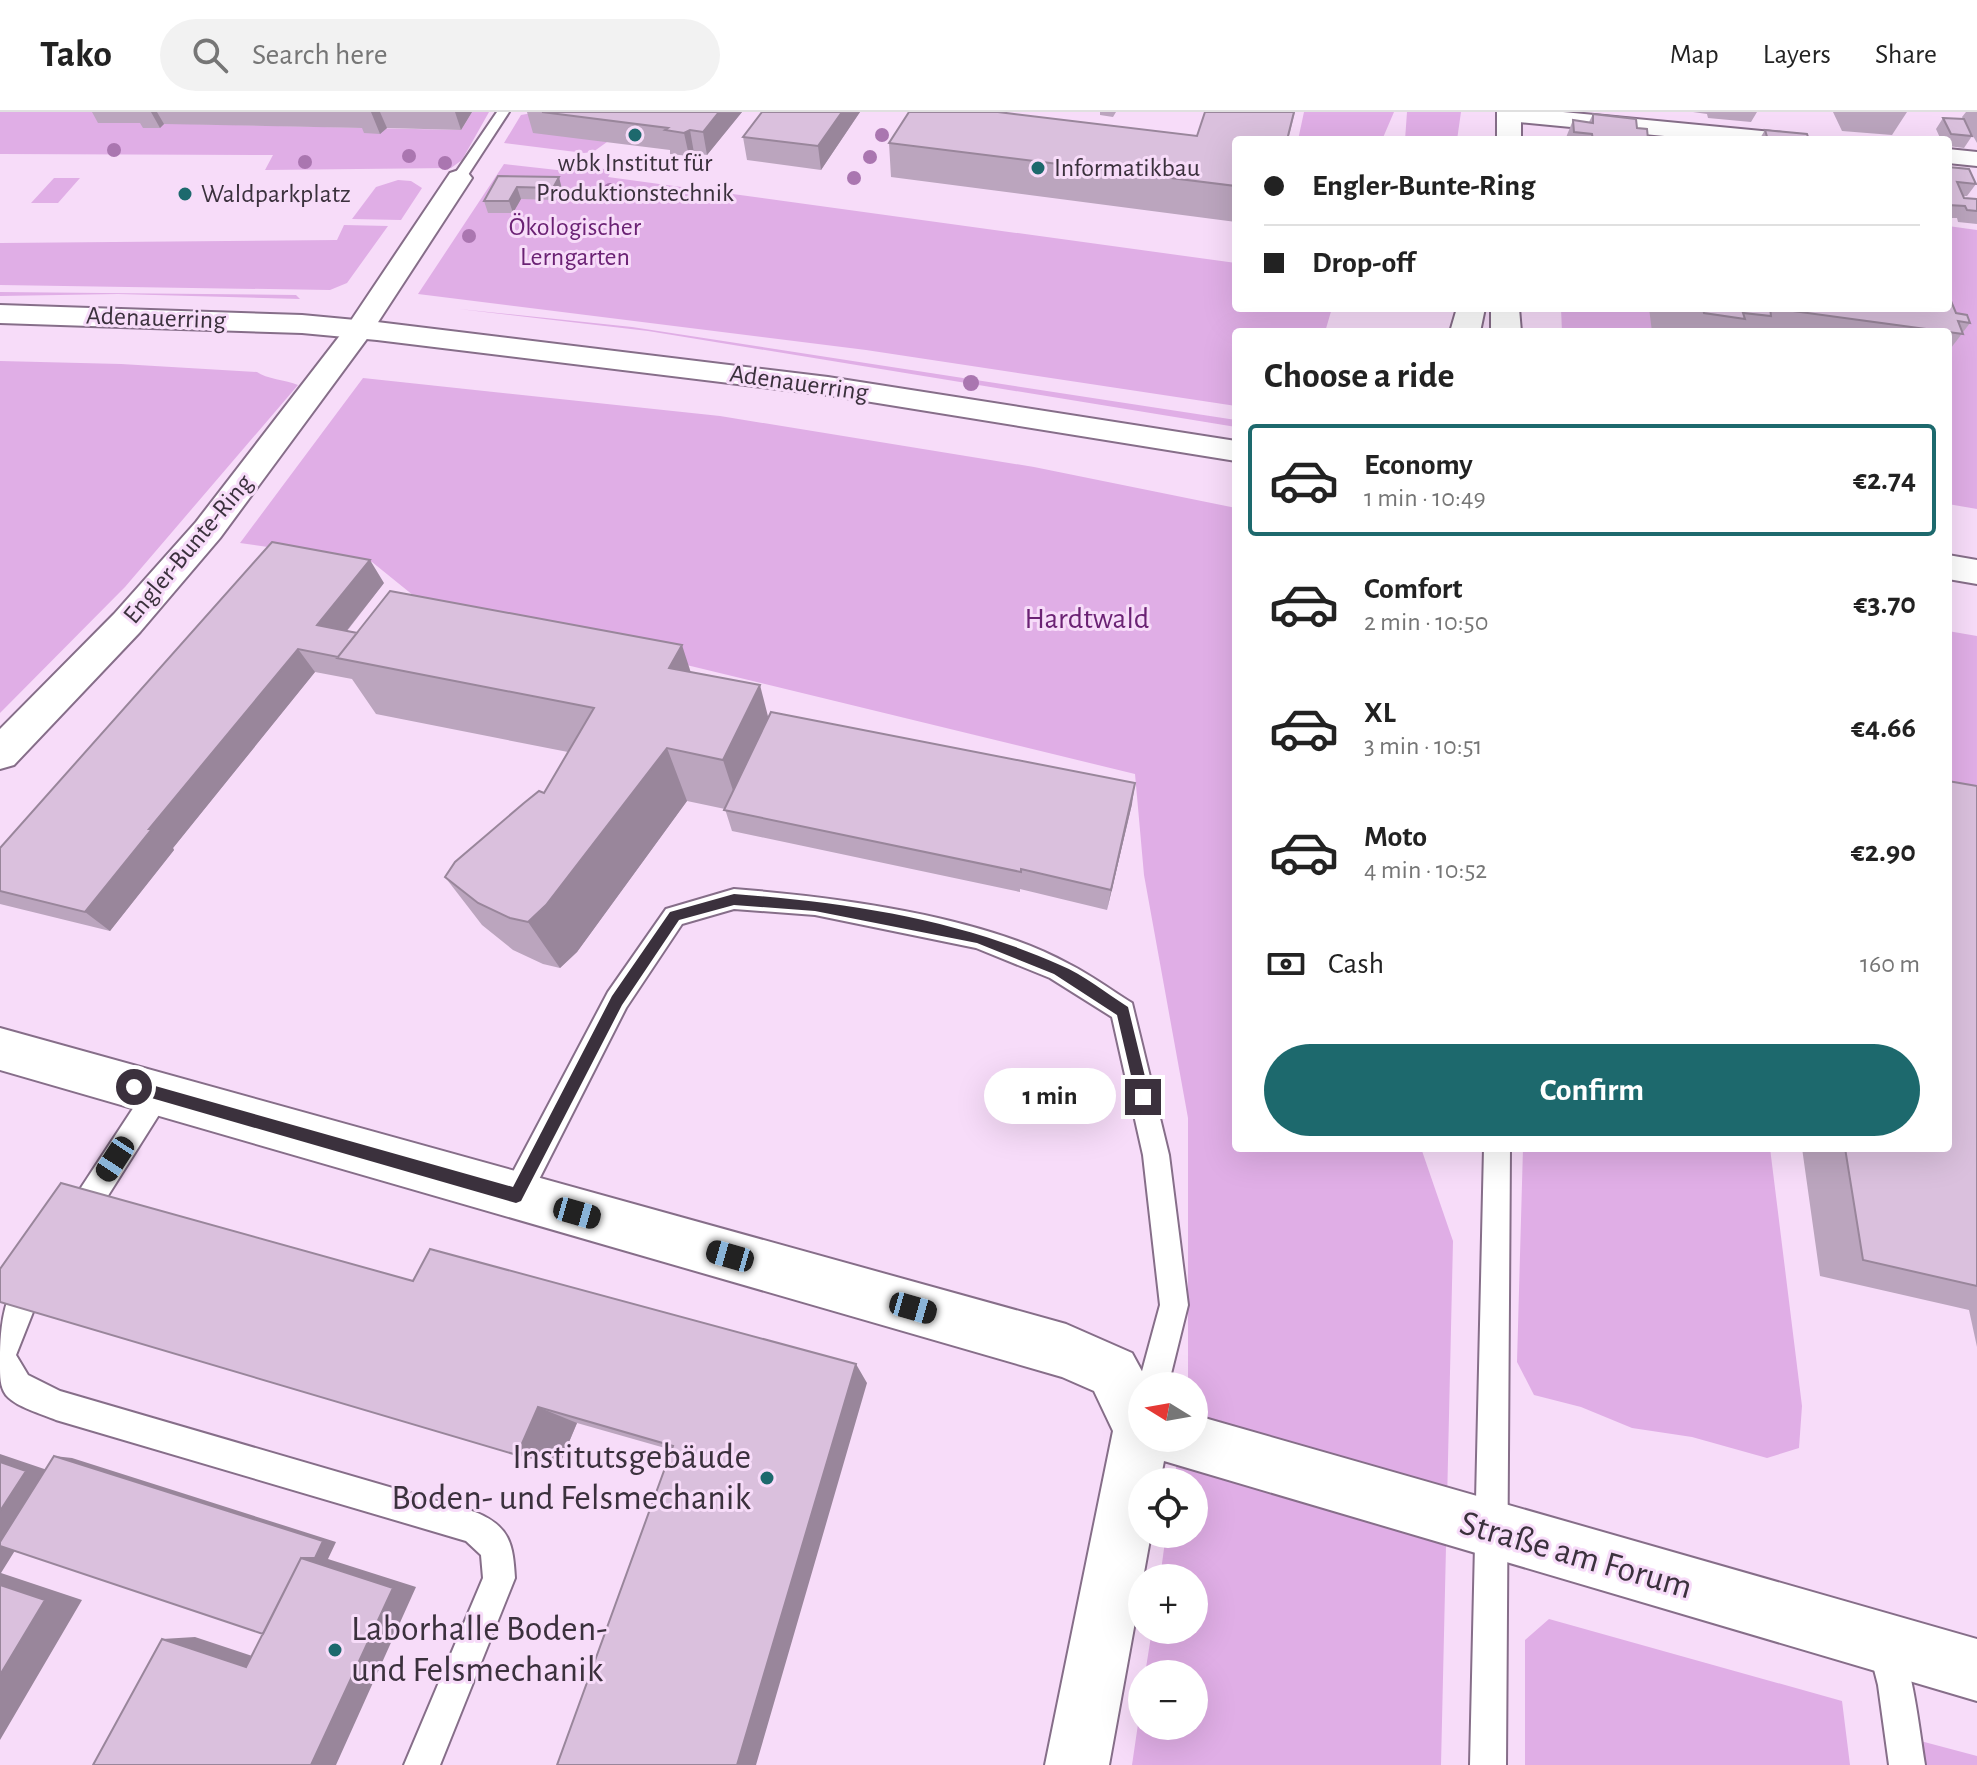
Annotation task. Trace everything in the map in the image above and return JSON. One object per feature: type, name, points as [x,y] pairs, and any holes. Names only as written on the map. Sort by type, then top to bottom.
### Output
[{"type":"street","points":[[1509,136],[1509,113],[1742,136]]},
{"type":"street","points":[[1952,156],[1977,159]]},
{"type":"street","points":[[359,330],[459,178]]},
{"type":"street","name":"Adenauerring","points":[[0,314],[302,324],[359,330],[828,386],[1232,450]]},
{"type":"street","name":"Engler-Bunte-Ring","points":[[0,754],[127,623],[208,530],[359,330]]},
{"type":"street","points":[[1952,568],[1977,572]]},
{"type":"street","points":[[0,1049],[1066,1351],[1113,1372],[1128,1401]]},
{"type":"street","name":"Straße am Forum","points":[[1208,1447],[1977,1670]]},
{"type":"street","points":[[1077,1765],[1137,1452]]},
{"type":"lane","points":[[459,178],[503,112]]},
{"type":"lane","points":[[516,1195],[617,1000],[674,916],[734,899],[815,905],[978,938],[1059,970],[1123,1011],[1156,1155],[1174,1305],[1157,1372]]},
{"type":"lane","points":[[64,1238],[158,1093]]},
{"type":"lane","points":[[1488,1765],[1497,1152]]},
{"type":"lane","points":[[48,1264],[23,1302],[0,1357],[17,1386],[56,1405],[475,1528],[497,1547],[499,1578],[422,1765]]},
{"type":"lane","points":[[1884,1643],[1895,1685],[1907,1765]]},
{"type":"green space","points":[[0,112],[109,112],[147,123],[461,130],[472,112],[489,112],[462,160],[451,168],[265,170],[273,155],[0,154]]},
{"type":"green space","points":[[1304,112],[1394,112],[1384,136],[1299,136]]},
{"type":"green space","points":[[1407,112],[1461,112],[1458,136],[1405,136]]},
{"type":"green space","points":[[532,113],[607,142],[593,152],[584,153],[504,143],[521,115]]},
{"type":"green space","name":"Ökologischer Lerngarten","points":[[504,164],[566,171],[572,165],[612,170],[608,177],[1232,262],[1232,312],[1331,312],[1326,328],[1232,328],[1232,405],[866,350],[418,294]]},
{"type":"green space","points":[[54,178],[80,178],[58,203],[31,203]]},
{"type":"green space","points":[[398,180],[411,181],[422,188],[401,220],[352,219],[376,187]]},
{"type":"green space","points":[[344,225],[388,226],[347,283],[330,290],[0,285],[0,243],[337,240]]},
{"type":"green space","points":[[1952,227],[1977,230],[1977,509],[1952,505],[1952,328],[1562,328],[1561,312],[1952,312]]},
{"type":"green space","points":[[0,292],[296,295],[300,299],[118,294],[0,296]]},
{"type":"green space","points":[[459,309],[632,327],[1232,419],[1232,426],[648,331]]},
{"type":"green space","points":[[0,361],[257,372],[298,385],[125,587],[0,713]]},
{"type":"green space","name":"Hardtwald","points":[[363,378],[720,416],[1034,467],[1232,507],[1232,1152],[1422,1152],[1453,1241],[1441,1765],[1132,1765],[1136,1740],[1208,1740],[1208,1660],[1147,1660],[1150,1644],[1208,1644],[1208,1564],[1162,1564],[1164,1548],[1208,1548],[1208,1468],[1176,1468],[1178,1452],[1208,1452],[1208,1372],[1188,1372],[1188,1118],[1144,875],[1135,774],[419,600],[372,562],[240,543]]},
{"type":"green space","points":[[1952,632],[1977,636],[1977,824],[1952,819]]},
{"type":"green space","points":[[1523,1152],[1770,1152],[1802,1406],[1799,1448],[1767,1458],[1692,1437],[1632,1428],[1581,1407],[1534,1395],[1517,1362]]},
{"type":"green space","points":[[1549,1619],[1842,1701],[1850,1765],[1525,1765],[1525,1640]]},
{"type":"green space","points":[[1913,1739],[1977,1756],[1977,1765],[1917,1765]]},
{"type":"building","points":[[542,112],[719,112],[703,132],[690,130],[684,133],[665,130],[668,128]]},
{"type":"building","points":[[762,112],[842,112],[818,146],[743,137]]},
{"type":"building","points":[[909,112],[998,112],[1197,136],[1205,112],[1294,112],[1288,136],[1232,136],[1232,186],[889,143]]},
{"type":"building","points":[[1593,114],[1636,119],[1637,128],[1647,129],[1648,136],[1592,136],[1574,132],[1573,120],[1593,123]]},
{"type":"building","points":[[1943,118],[1964,119],[1972,136],[1951,134]]},
{"type":"building","points":[[1765,130],[1808,136],[1767,136]]},
{"type":"building","points":[[1952,167],[1969,169],[1976,184],[1957,182],[1964,198],[1977,199],[1977,211],[1967,210],[1965,206],[1952,205]]},
{"type":"building","points":[[498,176],[559,177],[553,188],[517,187],[509,201],[484,201]]},
{"type":"building","points":[[1952,304],[1956,313],[1967,315],[1970,323],[1958,321],[1963,334],[1952,333],[1952,328],[1918,328],[1800,312],[1952,312]]},
{"type":"building","points":[[1770,312],[1771,316],[1743,313],[1745,319],[1704,313]]},
{"type":"building","points":[[272,542],[370,560],[317,625],[357,633],[338,657],[298,649],[149,829],[152,829],[85,912],[0,891],[0,848]]},
{"type":"building","points":[[390,591],[682,645],[669,668],[760,685],[723,760],[667,748],[546,905],[528,922],[510,918],[478,903],[445,877],[455,862],[524,803],[539,791],[544,793],[594,708],[337,658]]},
{"type":"building","points":[[771,712],[1135,783],[1111,890],[724,810]]},
{"type":"building","points":[[1952,782],[1977,786],[1977,1286],[1863,1260],[1846,1152],[1952,1152]]},
{"type":"building","name":"Institutsgebäude Boden- und Felsmechanik","points":[[61,1183],[413,1281],[430,1249],[856,1364],[737,1765],[557,1765],[673,1446],[538,1407],[517,1455],[0,1302],[0,1269]]},
{"type":"building","points":[[54,1456],[323,1541],[315,1558],[301,1558],[263,1634],[0,1546]]},
{"type":"building","points":[[0,1462],[26,1471],[0,1511]]},
{"type":"building","name":"Laborhalle Boden- und Felsmechanik","points":[[301,1558],[393,1588],[311,1765],[93,1765],[162,1639],[246,1667]]},
{"type":"building","points":[[0,1585],[45,1600],[0,1675]]},
{"type":"place","name":"wbk Institut für Produktionstechnik","points":[[635,135]]},
{"type":"place","name":"Informatikbau","points":[[1038,168]]},
{"type":"place","name":"Waldparkplatz","points":[[185,194]]},
{"type":"place","name":"Institutsgebäude Boden- und Felsmechanik","points":[[767,1478]]},
{"type":"place","name":"Laborhalle Boden- und Felsmechanik","points":[[335,1650]]},
{"type":"route","points":[[134,1087],[516,1195],[617,1000],[674,916],[734,899],[815,905],[978,938],[1059,970],[1123,1011],[1143,1097]]}]
